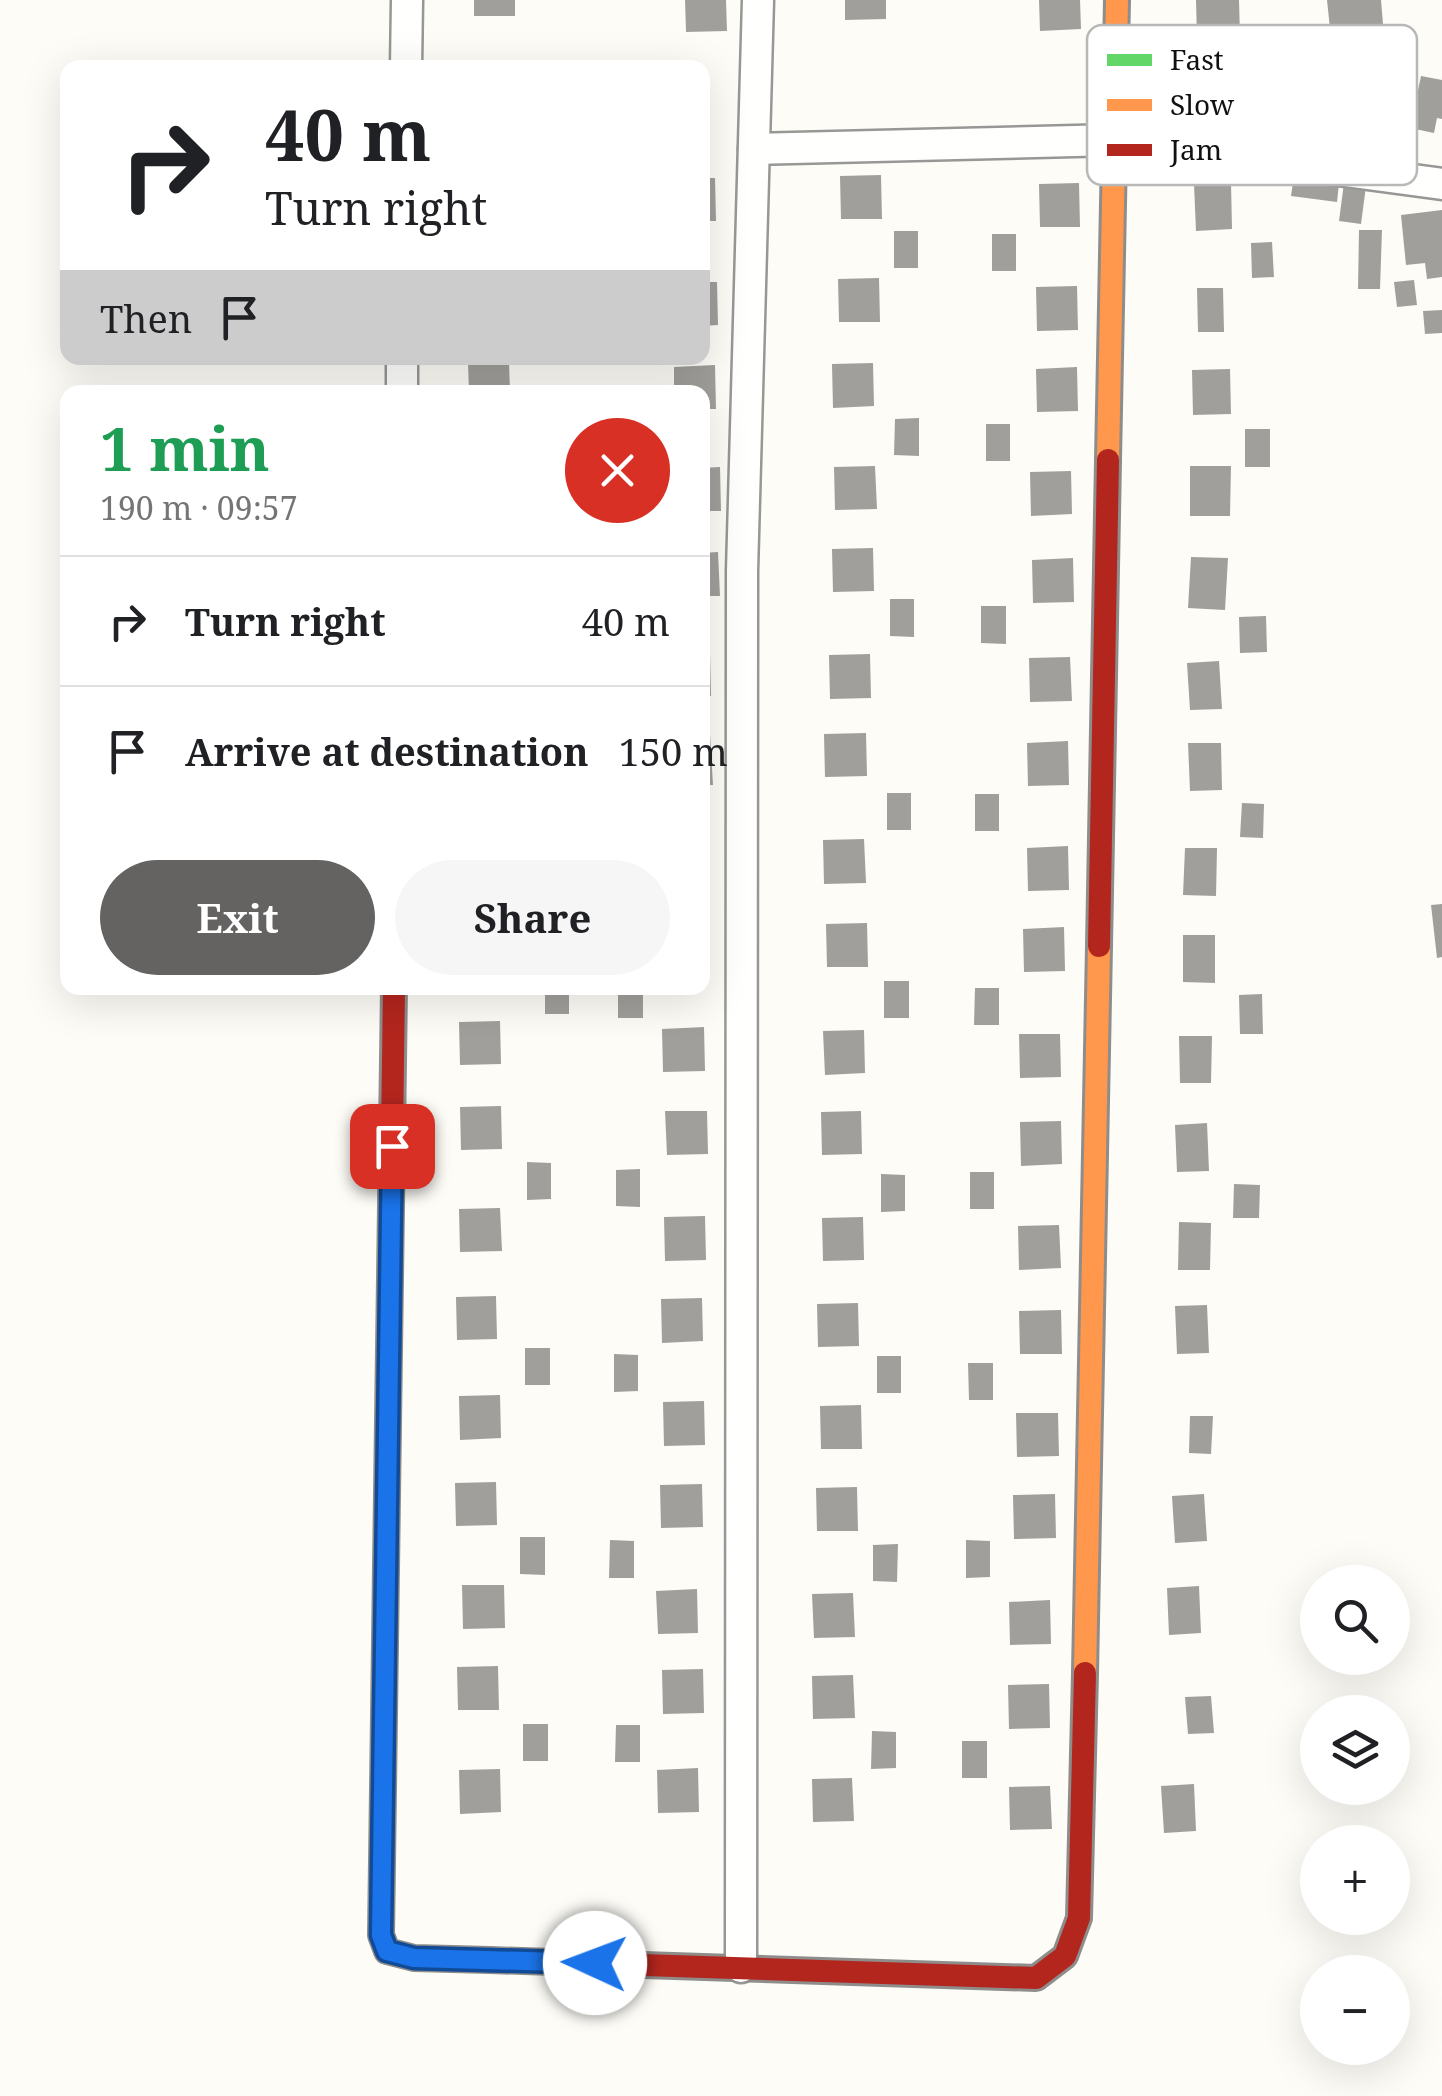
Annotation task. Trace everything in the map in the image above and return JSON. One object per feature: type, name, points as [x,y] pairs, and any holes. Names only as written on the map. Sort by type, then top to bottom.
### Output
[{"type":"street","points":[[406,60],[407,0]]},
{"type":"street","points":[[741,1967],[742,571],[758,0]]},
{"type":"street","points":[[1116,0],[1116,25]]},
{"type":"street","points":[[754,149],[1087,141]]},
{"type":"street","points":[[1417,181],[1442,184]]},
{"type":"street","points":[[394,995],[381,1935],[387,1951],[414,1958],[1036,1978],[1057,1966],[1076,1944],[1082,1884],[1113,185]]},
{"type":"building","points":[[474,0],[515,0],[515,16],[474,16]]},
{"type":"building","points":[[685,0],[726,0],[727,31],[686,32]]},
{"type":"building","points":[[845,0],[886,0],[886,19],[845,20]]},
{"type":"building","points":[[1039,0],[1080,0],[1081,29],[1040,31]]},
{"type":"building","points":[[1196,0],[1239,0],[1240,25],[1197,25]]},
{"type":"building","points":[[1327,0],[1381,0],[1383,24],[1330,25]]},
{"type":"building","points":[[1421,76],[1442,80],[1442,119],[1437,118],[1434,133],[1417,129]]},
{"type":"building","points":[[881,175],[882,219],[841,219],[840,176]]},
{"type":"building","points":[[710,178],[715,178],[716,221],[710,221]]},
{"type":"building","points":[[1079,183],[1080,227],[1040,227],[1039,184]]},
{"type":"building","points":[[1194,185],[1231,185],[1232,229],[1196,231]]},
{"type":"building","points":[[1293,185],[1339,185],[1337,202],[1291,196]]},
{"type":"building","points":[[1344,185],[1366,186],[1361,224],[1339,221]]},
{"type":"building","points":[[1442,210],[1442,277],[1427,279],[1425,263],[1406,265],[1401,215]]},
{"type":"building","points":[[1359,230],[1382,230],[1380,289],[1358,289]]},
{"type":"building","points":[[894,231],[918,231],[918,268],[894,268]]},
{"type":"building","points":[[992,234],[1016,234],[1016,271],[992,271]]},
{"type":"building","points":[[1272,242],[1274,277],[1252,278],[1251,243]]},
{"type":"building","points":[[879,278],[880,322],[839,322],[838,279]]},
{"type":"building","points":[[1414,280],[1417,305],[1397,307],[1394,282]]},
{"type":"building","points":[[710,282],[717,282],[718,325],[710,326]]},
{"type":"building","points":[[1077,286],[1078,330],[1037,331],[1036,287]]},
{"type":"building","points":[[1197,288],[1223,288],[1224,332],[1198,332]]},
{"type":"building","points":[[1442,310],[1442,333],[1425,334],[1423,311]]},
{"type":"building","points":[[873,363],[874,406],[833,408],[832,364]]},
{"type":"building","points":[[468,365],[509,365],[510,385],[469,385]]},
{"type":"building","points":[[715,365],[716,409],[710,409],[710,385],[674,385],[674,367]]},
{"type":"building","points":[[1077,367],[1078,411],[1037,412],[1036,369]]},
{"type":"building","points":[[1230,369],[1231,414],[1193,415],[1192,370]]},
{"type":"building","points":[[919,418],[919,456],[894,455],[895,419]]},
{"type":"building","points":[[986,424],[1010,424],[1010,461],[986,461]]},
{"type":"building","points":[[1245,429],[1270,429],[1270,467],[1245,467]]},
{"type":"building","points":[[875,466],[877,509],[835,510],[834,467]]},
{"type":"building","points":[[1190,466],[1231,466],[1230,516],[1190,516]]},
{"type":"building","points":[[720,467],[721,511],[710,511],[710,468]]},
{"type":"building","points":[[1071,471],[1072,514],[1031,516],[1030,472]]},
{"type":"building","points":[[873,548],[874,591],[833,592],[832,549]]},
{"type":"building","points":[[710,552],[718,552],[720,596],[710,596]]},
{"type":"building","points":[[1191,557],[1228,558],[1225,610],[1188,608]]},
{"type":"building","points":[[1073,558],[1074,602],[1033,603],[1032,560]]},
{"type":"building","points":[[890,599],[914,599],[914,637],[890,636]]},
{"type":"building","points":[[981,606],[1006,606],[1006,644],[981,643]]},
{"type":"building","points":[[1266,616],[1267,652],[1240,653],[1239,617]]},
{"type":"building","points":[[870,654],[871,698],[830,699],[829,655]]},
{"type":"building","points":[[1070,657],[1072,701],[1030,702],[1029,658]]},
{"type":"building","points":[[1219,661],[1222,709],[1190,710],[1187,663]]},
{"type":"building","points":[[866,733],[867,776],[825,777],[824,734]]},
{"type":"building","points":[[710,734],[713,785],[710,785]]},
{"type":"building","points":[[1068,741],[1069,785],[1028,786],[1027,743]]},
{"type":"building","points":[[1188,743],[1221,743],[1222,790],[1190,791]]},
{"type":"building","points":[[887,793],[911,793],[911,830],[887,830]]},
{"type":"building","points":[[975,794],[999,794],[999,831],[975,831]]},
{"type":"building","points":[[1242,803],[1264,804],[1263,838],[1240,837]]},
{"type":"building","points":[[864,839],[866,883],[824,884],[823,840]]},
{"type":"building","points":[[1068,846],[1069,890],[1028,891],[1027,848]]},
{"type":"building","points":[[1185,848],[1217,848],[1216,896],[1183,895]]},
{"type":"building","points":[[1442,904],[1442,957],[1437,958],[1431,905]]},
{"type":"building","points":[[867,923],[868,967],[827,967],[826,924]]},
{"type":"building","points":[[1064,927],[1065,971],[1024,972],[1023,929]]},
{"type":"building","points":[[1183,935],[1215,935],[1215,983],[1183,982]]},
{"type":"building","points":[[884,981],[909,981],[909,1018],[884,1018]]},
{"type":"building","points":[[975,988],[999,988],[999,1025],[974,1025]]},
{"type":"building","points":[[1262,994],[1263,1034],[1240,1034],[1239,995]]},
{"type":"building","points":[[545,995],[569,995],[569,1014],[545,1014]]},
{"type":"building","points":[[618,995],[643,995],[643,1018],[618,1018]]},
{"type":"building","points":[[500,1021],[501,1064],[460,1065],[459,1022]]},
{"type":"building","points":[[704,1027],[705,1071],[663,1072],[662,1029]]},
{"type":"building","points":[[864,1030],[865,1073],[825,1075],[823,1031]]},
{"type":"building","points":[[1019,1034],[1060,1034],[1061,1077],[1020,1078]]},
{"type":"building","points":[[1179,1036],[1212,1036],[1211,1083],[1180,1083]]},
{"type":"building","points":[[501,1106],[502,1149],[461,1150],[460,1107]]},
{"type":"building","points":[[665,1111],[707,1111],[708,1154],[667,1155]]},
{"type":"building","points":[[861,1111],[862,1154],[822,1155],[821,1112]]},
{"type":"building","points":[[1061,1121],[1062,1164],[1021,1166],[1020,1122]]},
{"type":"building","points":[[1207,1123],[1209,1171],[1177,1172],[1175,1125]]},
{"type":"building","points":[[527,1162],[551,1163],[551,1199],[527,1200]]},
{"type":"building","points":[[640,1169],[640,1207],[616,1206],[616,1170]]},
{"type":"building","points":[[970,1172],[994,1172],[994,1209],[970,1209]]},
{"type":"building","points":[[881,1174],[905,1175],[905,1211],[881,1212]]},
{"type":"building","points":[[1234,1184],[1260,1185],[1259,1218],[1233,1218]]},
{"type":"building","points":[[500,1208],[502,1251],[460,1252],[459,1209]]},
{"type":"building","points":[[705,1216],[706,1260],[665,1261],[664,1217]]},
{"type":"building","points":[[863,1217],[864,1260],[823,1261],[822,1218]]},
{"type":"building","points":[[1179,1222],[1211,1223],[1210,1270],[1178,1270]]},
{"type":"building","points":[[1059,1225],[1061,1268],[1019,1270],[1018,1226]]},
{"type":"building","points":[[496,1296],[497,1339],[457,1340],[456,1297]]},
{"type":"building","points":[[702,1298],[703,1341],[662,1343],[661,1299]]},
{"type":"building","points":[[858,1303],[859,1346],[818,1347],[817,1304]]},
{"type":"building","points":[[1207,1305],[1209,1353],[1177,1354],[1175,1306]]},
{"type":"building","points":[[1061,1310],[1062,1354],[1020,1354],[1019,1311]]},
{"type":"building","points":[[525,1348],[550,1348],[550,1385],[525,1385]]},
{"type":"building","points":[[614,1354],[638,1355],[638,1391],[614,1392]]},
{"type":"building","points":[[877,1356],[901,1356],[901,1393],[877,1393]]},
{"type":"building","points":[[968,1363],[993,1363],[993,1400],[969,1400]]},
{"type":"building","points":[[500,1395],[501,1438],[460,1440],[459,1396]]},
{"type":"building","points":[[704,1401],[705,1445],[664,1446],[663,1402]]},
{"type":"building","points":[[861,1405],[862,1449],[821,1449],[820,1406]]},
{"type":"building","points":[[1016,1413],[1058,1413],[1059,1456],[1017,1457]]},
{"type":"building","points":[[1190,1416],[1213,1416],[1211,1454],[1189,1453]]},
{"type":"building","points":[[496,1482],[497,1525],[456,1526],[455,1483]]},
{"type":"building","points":[[702,1484],[703,1527],[661,1528],[660,1485]]},
{"type":"building","points":[[857,1487],[858,1531],[817,1531],[816,1488]]},
{"type":"building","points":[[1055,1494],[1056,1538],[1014,1539],[1013,1495]]},
{"type":"building","points":[[1204,1494],[1207,1541],[1175,1543],[1172,1496]]},
{"type":"building","points":[[520,1537],[545,1537],[545,1575],[520,1574]]},
{"type":"building","points":[[610,1540],[634,1541],[634,1578],[609,1578]]},
{"type":"building","points":[[966,1540],[990,1541],[990,1577],[966,1578]]},
{"type":"building","points":[[898,1544],[897,1582],[873,1581],[873,1545]]},
{"type":"building","points":[[462,1585],[504,1585],[505,1628],[463,1629]]},
{"type":"building","points":[[1199,1586],[1201,1633],[1169,1635],[1167,1588]]},
{"type":"building","points":[[697,1589],[698,1633],[658,1634],[656,1591]]},
{"type":"building","points":[[853,1593],[855,1637],[814,1638],[812,1594]]},
{"type":"building","points":[[1050,1600],[1051,1644],[1010,1645],[1009,1602]]},
{"type":"building","points":[[498,1666],[499,1710],[458,1710],[457,1667]]},
{"type":"building","points":[[703,1669],[704,1713],[663,1714],[662,1670]]},
{"type":"building","points":[[853,1675],[855,1718],[813,1719],[812,1676]]},
{"type":"building","points":[[1049,1684],[1050,1728],[1009,1729],[1008,1685]]},
{"type":"building","points":[[1211,1696],[1214,1733],[1188,1734],[1185,1697]]},
{"type":"building","points":[[523,1724],[548,1724],[548,1761],[523,1761]]},
{"type":"building","points":[[616,1725],[640,1725],[640,1762],[615,1762]]},
{"type":"building","points":[[872,1731],[896,1732],[896,1768],[871,1769]]},
{"type":"building","points":[[962,1741],[987,1741],[987,1778],[962,1778]]},
{"type":"building","points":[[698,1768],[699,1812],[658,1813],[657,1770]]},
{"type":"building","points":[[500,1769],[501,1812],[460,1814],[459,1770]]},
{"type":"building","points":[[852,1778],[854,1821],[813,1822],[812,1779]]},
{"type":"building","points":[[1194,1784],[1196,1831],[1164,1833],[1161,1786]]},
{"type":"building","points":[[1050,1786],[1052,1829],[1010,1830],[1009,1787]]},
{"type":"traffic: fast","points":[[386,1568],[381,1935],[387,1951],[414,1958],[490,1960]]},
{"type":"traffic: slow","points":[[1117,0],[1117,25]]},
{"type":"traffic: slow","points":[[1108,460],[1113,185]]},
{"type":"traffic: slow","points":[[1085,1673],[1099,946]]},
{"type":"traffic: jam","points":[[1099,946],[1108,460]]},
{"type":"traffic: jam","points":[[386,1568],[394,995]]},
{"type":"traffic: jam","points":[[490,1960],[1036,1978],[1065,1956],[1079,1918],[1085,1673]]},
{"type":"route","points":[[392,1146],[381,1935],[387,1951],[414,1958],[595,1963]]}]
